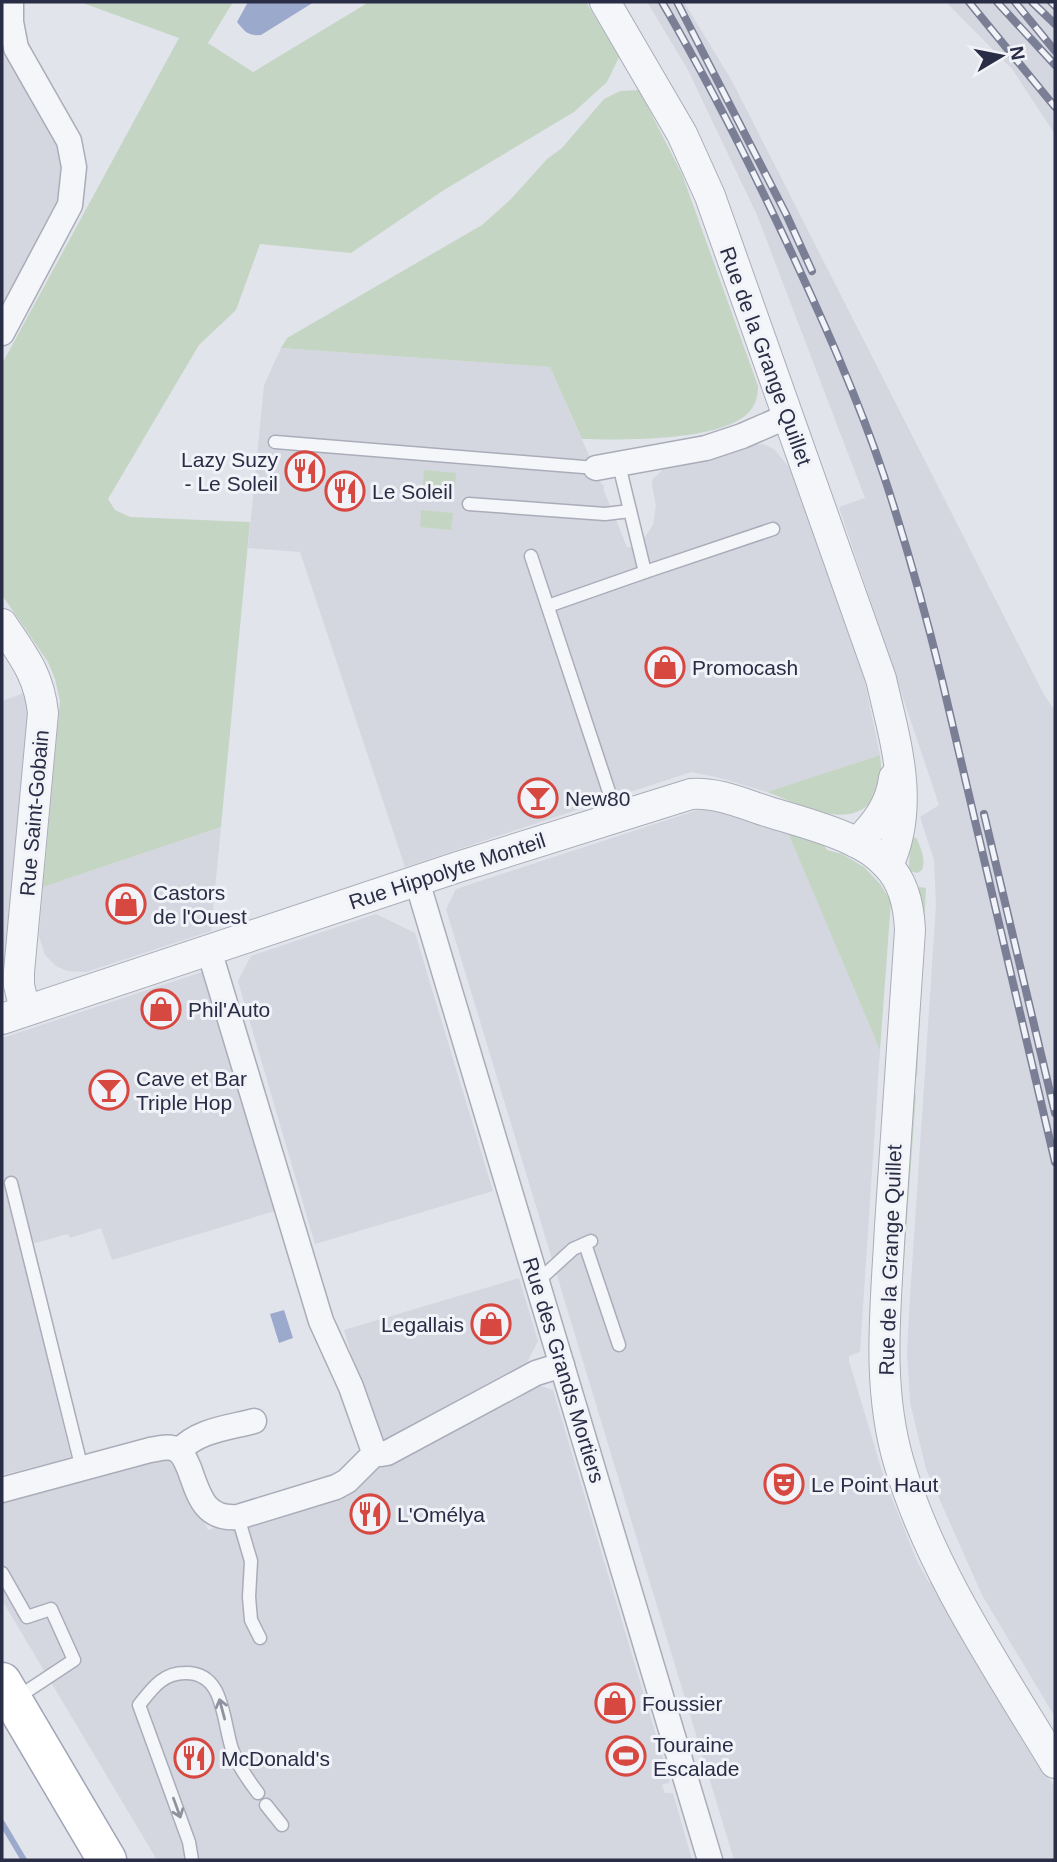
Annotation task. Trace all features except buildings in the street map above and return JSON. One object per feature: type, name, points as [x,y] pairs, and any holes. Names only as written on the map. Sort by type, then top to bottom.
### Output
[{"type":"main road","points":[[7,1691],[107,1860]]},
{"type":"street","points":[[2,332],[67,214],[74,182],[73,154],[69,141],[16,48],[11,22],[11,2]]},
{"type":"street","name":"Rue de la Grange Quillet","points":[[606,2],[682,134],[710,196],[881,678],[892,725],[903,803],[902,825],[888,865],[906,900],[910,930],[883,1358],[886,1401],[899,1463],[923,1529],[969,1620],[1055,1763]]},
{"type":"street","points":[[607,466],[706,448],[788,416]]},
{"type":"street","name":"Rue Saint-Gobain","points":[[2,624],[34,673],[41,692],[43,713],[19,972],[21,999],[13,1015]]},
{"type":"street","name":"Rue de la Grange Quillet","points":[[857,842],[880,816],[890,796],[894,774],[892,725]]},
{"type":"street","name":"Rue Hippolyte Monteil","points":[[13,1015],[677,796],[703,793],[827,830],[857,842],[888,865]]},
{"type":"street","name":"Rue des Grands Mortiers","points":[[417,881],[710,1860]]},
{"type":"street","points":[[209,950],[321,1321],[351,1387],[376,1452]]},
{"type":"street","points":[[376,1452],[387,1454],[536,1373],[562,1365]]},
{"type":"street","points":[[179,1451],[188,1441],[203,1434],[254,1421]]},
{"type":"street","points":[[2,1490],[163,1448],[179,1451],[184,1457],[209,1510],[227,1518],[238,1517],[336,1487],[347,1481],[376,1452]]},
{"type":"lane","points":[[275,442],[607,466],[630,511],[645,572]]},
{"type":"lane","points":[[469,504],[605,514],[630,511]]},
{"type":"lane","points":[[548,606],[774,529]]},
{"type":"lane","points":[[531,556],[617,816]]},
{"type":"lane","points":[[11,1183],[82,1468]]},
{"type":"lane","points":[[537,1282],[573,1250],[588,1242],[619,1345]]},
{"type":"lane","points":[[238,1517],[251,1561],[248,1597],[251,1620],[260,1639]]},
{"type":"lane","points":[[2,1573],[27,1617],[51,1609],[74,1660],[7,1691]]},
{"type":"lane","points":[[192,1860],[189,1842],[139,1705],[157,1681],[180,1673],[197,1673],[212,1681],[233,1751],[246,1777],[258,1793]]},
{"type":"lane","points":[[266,1805],[282,1825]]},
{"type":"shaded area","points":[[647,2],[684,2],[732,81],[1043,693],[1055,711],[1055,1717],[982,1595],[926,1469],[910,1402],[907,1353],[936,905],[934,860],[920,817],[939,805],[839,507],[865,498],[757,215],[687,68]]},
{"type":"shaded area","points":[[946,2],[1055,2],[1055,134],[1012,69]]},
{"type":"shaded area","points":[[2,32],[60,142],[64,161],[62,194],[2,312]]},
{"type":"shaded area","points":[[281,348],[550,367],[604,485],[627,547],[633,547],[642,541],[653,525],[656,506],[653,479],[669,464],[709,459],[752,445],[763,444],[774,449],[789,467],[861,664],[880,755],[767,792],[691,772],[405,867],[300,552],[248,548],[264,385]]},
{"type":"shaded area","points":[[27,692],[29,703],[2,986],[2,701]]},
{"type":"shaded area","points":[[707,807],[743,816],[788,833],[880,1050],[860,1352],[849,1356],[849,1361],[884,1478],[916,1559],[929,1583],[933,1582],[945,1610],[1055,1788],[1055,1860],[734,1860],[446,909],[456,889]]},
{"type":"shaded area","points":[[221,827],[211,931],[86,972],[67,971],[56,966],[45,955],[39,936],[43,887]]},
{"type":"shaded area","points":[[376,914],[415,933],[493,1191],[315,1244],[238,981],[251,956]]},
{"type":"shaded area","points":[[205,971],[275,1211],[112,1260],[101,1228],[70,1238],[68,1234],[31,1244],[26,1226],[16,1229],[71,1458],[2,1475],[2,1038]]},
{"type":"shaded area","points":[[519,1278],[538,1341],[525,1366],[379,1446],[344,1330]]},
{"type":"shaded area","points":[[532,1383],[553,1390],[670,1782],[662,1785],[665,1793],[673,1793],[692,1860],[157,1860],[2,1600],[2,1500],[172,1452],[208,1530],[350,1484]]},
{"type":"green space","points":[[80,2],[233,2],[208,43],[253,72],[369,2],[586,2],[619,57],[607,82],[574,112],[444,190],[351,253],[260,244],[236,310],[199,345],[108,499],[115,510],[130,517],[250,522],[221,827],[43,887],[60,701],[48,662],[2,595],[2,364],[179,38]]},
{"type":"green space","points":[[639,90],[682,174],[758,386],[752,408],[737,421],[718,429],[670,437],[582,439],[550,367],[281,348],[287,338],[482,225],[511,199],[547,159],[562,148],[604,99],[620,91]]},
{"type":"green space","points":[[424,470],[456,473],[455,489],[423,487]]},
{"type":"green space","points":[[421,510],[453,513],[451,530],[420,527]]},
{"type":"green space","points":[[880,755],[878,792],[871,802],[848,814],[820,812],[767,792]]},
{"type":"green space","points":[[788,833],[824,845],[827,850],[842,854],[864,867],[891,901],[880,1050]]},
{"type":"green space","points":[[910,835],[917,839],[923,858],[922,870],[917,873],[909,871]]},
{"type":"green space","points":[[926,888],[917,1076],[910,1088],[917,889]]},
{"type":"green space","points":[[916,1094],[898,1345],[909,1104]]},
{"type":"water","points":[[248,2],[314,2],[261,35],[253,35],[247,33],[237,22]]},
{"type":"water","points":[[284,1310],[293,1338],[279,1343],[270,1314]]},
{"type":"waterway","points":[[2,1823],[24,1860]]},
{"type":"railway","points":[[662,2],[727,120],[786,241],[838,357],[884,476],[915,577],[942,680],[1055,1162]]},
{"type":"railway","points":[[677,2],[786,214],[812,271]]},
{"type":"railway","points":[[969,2],[1055,107]]},
{"type":"railway","points":[[997,2],[1055,65]]},
{"type":"railway","points":[[1015,2],[1055,51]]},
{"type":"railway","points":[[1032,2],[1055,24]]},
{"type":"railway","points":[[1051,2],[1055,6]]},
{"type":"railway","points":[[984,814],[1055,1113]]},
{"type":"place","name":"Lazy Suzy - Le Soleil","points":[[305,471]]},
{"type":"place","name":"Le Soleil","points":[[345,491]]},
{"type":"place","name":"Promocash","points":[[665,667]]},
{"type":"place","name":"New80","points":[[538,798]]},
{"type":"place","name":"Castors de l'Ouest","points":[[126,904]]},
{"type":"place","name":"Phil'Auto","points":[[161,1009]]},
{"type":"place","name":"Cave et Bar Triple Hop","points":[[109,1090]]},
{"type":"place","name":"Legallais","points":[[491,1324]]},
{"type":"place","name":"Le Point Haut","points":[[784,1484]]},
{"type":"place","name":"L'Omélya","points":[[370,1514]]},
{"type":"place","name":"Foussier","points":[[615,1703]]},
{"type":"place","name":"Touraine Escalade","points":[[626,1756]]},
{"type":"place","name":"McDonald's","points":[[194,1758]]}]
